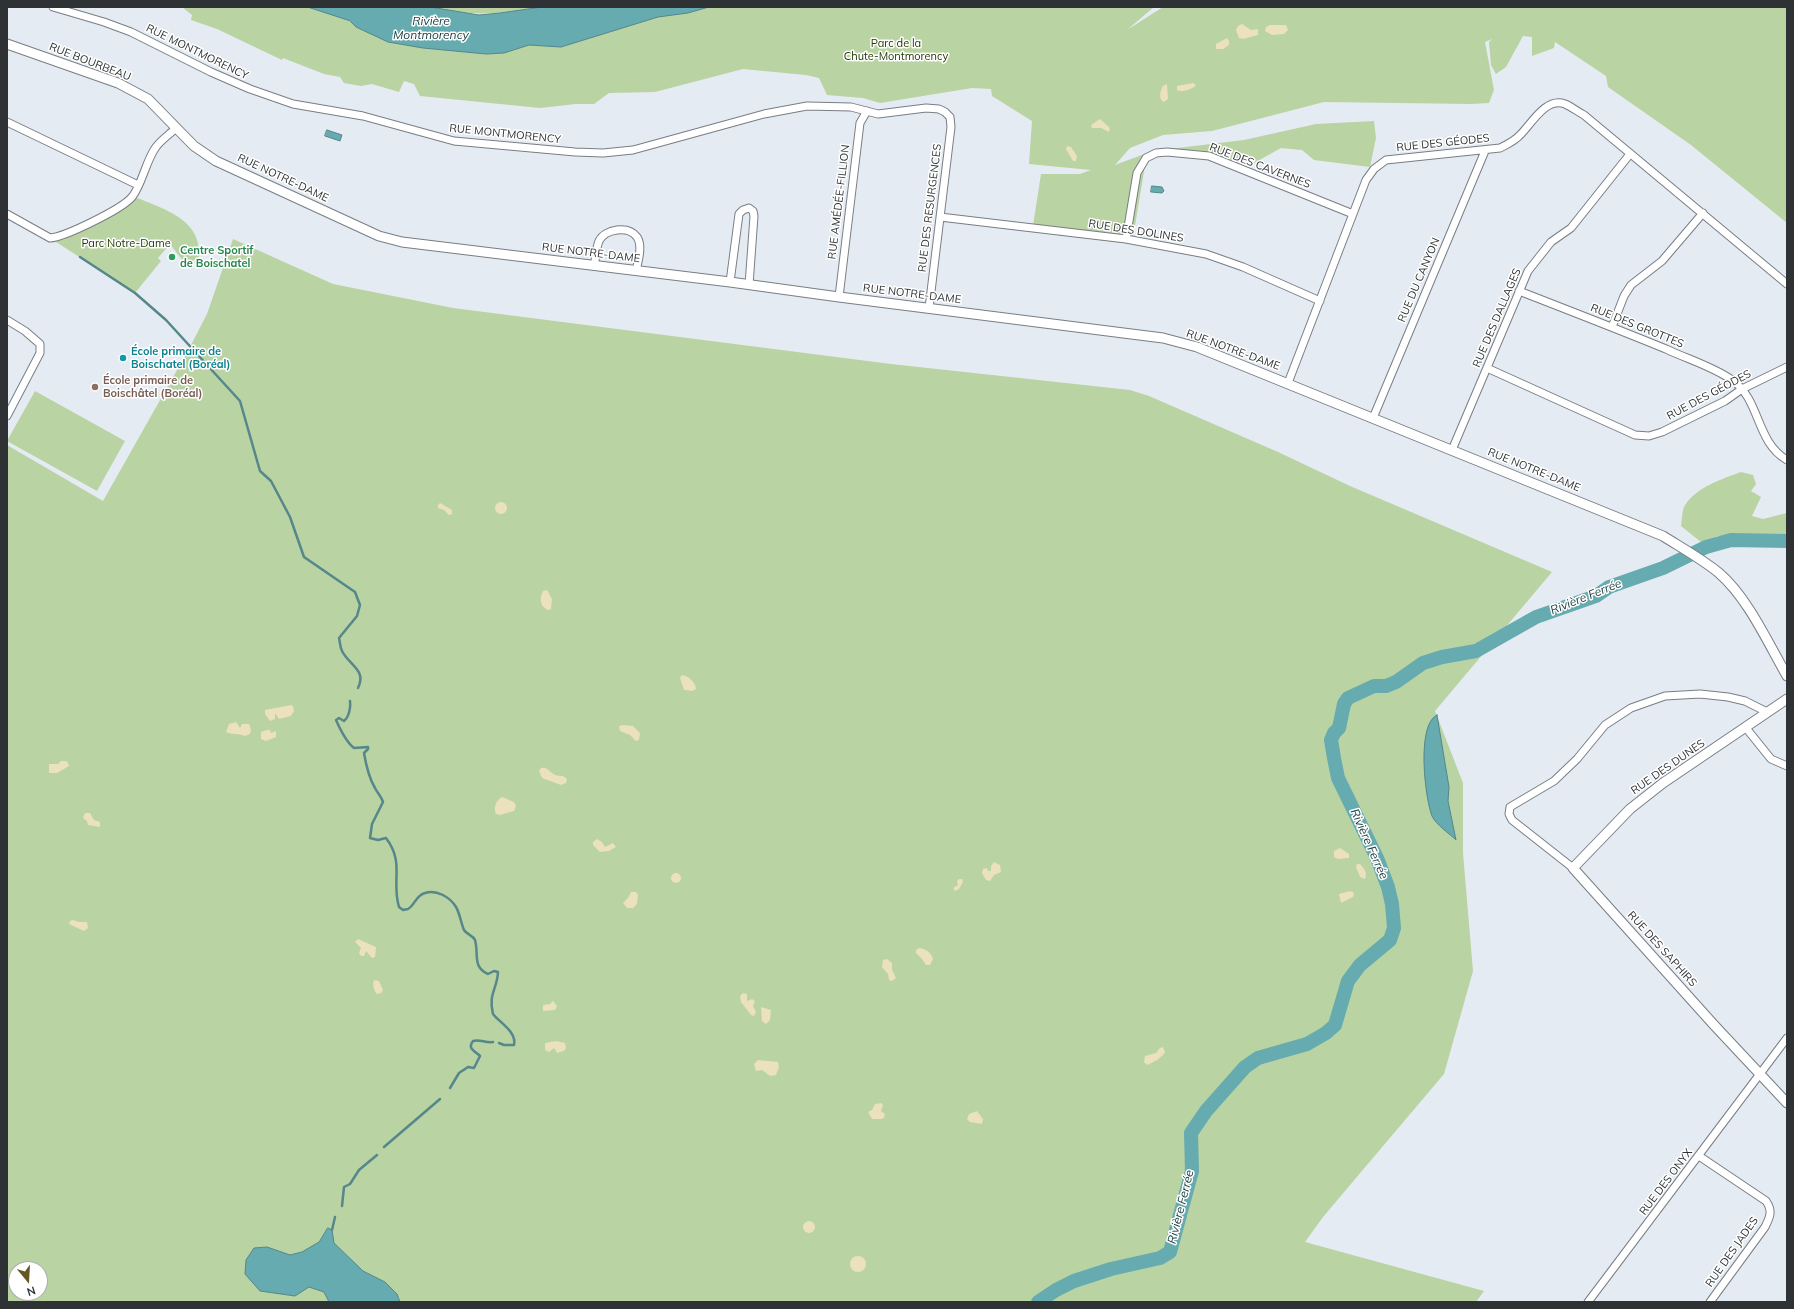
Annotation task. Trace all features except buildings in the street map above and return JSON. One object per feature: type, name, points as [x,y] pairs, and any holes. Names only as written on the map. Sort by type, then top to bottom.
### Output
[{"type":"street","name":"RUE MONTMORENCY","points":[[53,7],[104,22],[131,32],[218,75],[250,89],[293,104],[363,116],[454,141],[575,152],[603,153],[633,150],[764,114],[807,106],[838,105],[878,114],[896,113],[926,108],[945,112]]},
{"type":"street","name":"RUE BOURBEAU","points":[[7,44],[118,83],[148,99],[176,128]]},
{"type":"street","name":"RUE DES GÉODES","points":[[1288,384],[1366,180],[1374,169],[1386,160],[1485,151],[1500,148],[1510,143],[1520,135],[1540,113],[1556,103],[1564,104],[1584,115],[1787,284]]},
{"type":"street","name":"RUE AMÉDÉE-FILLION","points":[[839,297],[860,123],[867,112]]},
{"type":"street","name":"RUE DES RESURGENCES","points":[[929,308],[951,127],[950,117],[945,112]]},
{"type":"street","points":[[7,122],[138,185]]},
{"type":"street","points":[[7,214],[50,238],[58,238],[125,204],[133,196],[156,147],[176,128]]},
{"type":"street","name":"RUE NOTRE-DAME","points":[[176,128],[194,146],[216,161],[379,236],[402,242],[730,282],[1163,338],[1197,347],[1663,536],[1702,560],[1720,574],[1744,602],[1787,676]]},
{"type":"street","name":"RUE DU CANYON","points":[[1373,418],[1485,151]]},
{"type":"street","name":"RUE DES CAVERNES","points":[[1126,239],[1137,173],[1146,158],[1167,152],[1209,156],[1353,214]]},
{"type":"street","name":"RUE DES DALLAGES","points":[[1452,450],[1528,271],[1551,242],[1571,228],[1630,154]]},
{"type":"street","points":[[730,282],[739,214],[743,210],[749,208],[753,211],[754,216],[749,285]]},
{"type":"street","points":[[1612,327],[1624,296],[1631,285],[1667,256],[1703,213]]},
{"type":"street","name":"RUE DES DOLINES","points":[[940,217],[1126,239],[1206,254],[1243,267],[1320,301]]},
{"type":"street","points":[[594,266],[598,242],[603,236],[613,231],[623,230],[632,232],[637,238],[640,248],[636,271]]},
{"type":"street","name":"RUE DES GROTTES","points":[[1519,290],[1716,371],[1732,380],[1742,389]]},
{"type":"street","points":[[7,320],[25,331],[40,344],[40,354],[7,416]]},
{"type":"street","name":"RUE DES GÉODES","points":[[1487,368],[1636,435],[1649,436],[1662,432],[1725,401],[1742,389],[1787,367]]},
{"type":"street","points":[[1742,389],[1749,398],[1769,444],[1777,454],[1787,460]]},
{"type":"street","name":"RUE DES SAPHIRS","points":[[1767,712],[1740,700],[1700,694],[1665,696],[1631,708],[1605,725],[1577,759],[1554,781],[1510,807],[1509,814],[1512,820],[1573,868],[1787,1103]]},
{"type":"street","name":"RUE DES DUNES","points":[[1573,868],[1630,809],[1663,783],[1787,699]]},
{"type":"street","points":[[1746,728],[1771,759],[1787,766]]},
{"type":"street","name":"RUE DES ONYX","points":[[1588,1302],[1787,1038]]},
{"type":"street","name":"RUE DES JADES","points":[[1699,1156],[1766,1201],[1771,1208],[1771,1215],[1765,1227],[1710,1302]]},
{"type":"green space","name":"Parc de la Chute-Montmorency","points":[[182,7],[320,7],[347,20],[682,7],[1154,7],[1127,30],[1163,7],[1787,7],[1787,223],[1691,145],[1608,87],[1606,76],[1555,42],[1554,48],[1532,56],[1532,37],[1523,36],[1506,67],[1496,74],[1491,65],[1489,42],[1492,39],[1485,42],[1494,90],[1489,103],[1324,102],[1212,131],[1163,135],[1130,148],[1115,165],[1147,153],[1132,244],[1032,232],[1041,174],[1080,174],[1091,170],[1029,164],[1032,121],[992,96],[991,89],[972,88],[880,103],[863,98],[827,95],[819,78],[806,75],[743,69],[655,92],[609,93],[594,104],[576,104],[540,108],[420,96],[414,84],[404,81],[399,92],[372,84],[361,86],[344,83],[340,77],[324,74],[283,58],[282,60],[217,29],[191,20],[192,15]]},
{"type":"green space","points":[[430,7],[542,7],[499,13],[473,13]]},
{"type":"green space","points":[[1374,121],[1376,138],[1370,167],[1314,160],[1302,150],[1281,148],[1254,163],[1161,150],[1244,140],[1316,124]]},
{"type":"green space","name":"Parc Notre-Dame","points":[[133,196],[167,211],[187,224],[194,233],[198,244],[199,257],[186,265],[170,244],[158,258],[161,261],[135,293],[50,238],[67,240],[58,238]]},
{"type":"green space","points":[[233,239],[333,284],[453,308],[891,364],[1130,390],[1149,396],[1278,452],[1350,486],[1552,572],[1435,711],[1463,783],[1463,853],[1473,971],[1444,1074],[1323,1217],[1305,1242],[1484,1291],[1476,1302],[7,1302],[7,445],[103,501],[207,314]]},
{"type":"green space","points":[[35,391],[125,441],[97,491],[7,441]]},
{"type":"green space","points":[[1741,472],[1753,475],[1756,484],[1751,491],[1761,497],[1752,516],[1763,519],[1787,513],[1787,536],[1718,536],[1701,542],[1681,526],[1684,507],[1696,493],[1710,484]]},
{"type":"sand","points":[[1242,24],[1251,30],[1258,29],[1258,35],[1243,39],[1239,38],[1236,30],[1238,26]]},
{"type":"sand","points":[[1270,25],[1286,25],[1288,30],[1284,34],[1272,35],[1265,31],[1266,27]]},
{"type":"sand","points":[[1227,38],[1229,45],[1223,49],[1216,49],[1216,44]]},
{"type":"sand","points":[[1193,83],[1196,85],[1190,89],[1184,91],[1177,90],[1177,86]]},
{"type":"sand","points":[[1167,84],[1168,99],[1164,102],[1160,97],[1160,92],[1163,86]]},
{"type":"sand","points":[[1100,119],[1110,128],[1109,132],[1101,128],[1092,128],[1091,125]]},
{"type":"sand","points":[[1067,146],[1071,147],[1077,156],[1076,161],[1073,161],[1066,149]]},
{"type":"sand","points":[[499,502],[503,502],[507,508],[503,514],[499,514],[495,510],[495,506]]},
{"type":"sand","points":[[440,503],[452,510],[452,514],[449,515],[444,510],[438,508]]},
{"type":"sand","points":[[547,590],[552,599],[551,609],[548,610],[543,607],[541,599],[543,591]]},
{"type":"sand","points":[[682,675],[692,680],[696,689],[692,691],[684,690],[680,678]]},
{"type":"sand","points":[[291,705],[293,706],[294,711],[291,716],[279,719],[275,713],[275,719],[270,721],[265,714],[265,710]]},
{"type":"sand","points":[[236,722],[240,728],[242,724],[249,724],[251,730],[250,734],[245,736],[226,732],[229,724]]},
{"type":"sand","points":[[619,726],[633,726],[640,733],[639,740],[636,741],[630,735],[620,731]]},
{"type":"sand","points":[[270,730],[271,733],[276,731],[276,737],[266,741],[261,739],[261,732]]},
{"type":"sand","points":[[61,761],[67,761],[69,766],[57,773],[49,773],[49,764],[58,764]]},
{"type":"sand","points":[[541,768],[547,769],[555,775],[564,777],[567,779],[566,783],[561,785],[542,778],[539,771]]},
{"type":"sand","points":[[502,797],[514,802],[516,806],[514,811],[500,815],[496,814],[496,804]]},
{"type":"sand","points":[[85,813],[90,813],[94,820],[100,822],[100,827],[88,825],[87,821],[83,818]]},
{"type":"sand","points":[[597,839],[602,842],[605,847],[613,843],[616,847],[609,851],[600,852],[593,845],[593,842]]},
{"type":"sand","points":[[1340,848],[1349,854],[1349,858],[1338,859],[1334,857],[1334,851]]},
{"type":"sand","points":[[994,862],[1000,865],[1001,872],[994,875],[990,881],[986,880],[982,873],[983,869],[987,868],[988,871],[991,871],[991,866]]},
{"type":"sand","points":[[1357,864],[1360,864],[1363,867],[1366,875],[1365,879],[1360,877],[1356,867]]},
{"type":"sand","points":[[674,873],[678,873],[680,874],[680,882],[674,883],[671,880],[671,876]]},
{"type":"sand","points":[[962,879],[963,882],[959,889],[955,891],[953,888],[958,885],[957,881]]},
{"type":"sand","points":[[1350,891],[1354,893],[1353,897],[1341,903],[1339,894]]},
{"type":"sand","points":[[631,892],[636,892],[638,895],[637,904],[633,908],[627,908],[623,903]]},
{"type":"sand","points":[[70,921],[87,922],[88,928],[84,931],[69,924]]},
{"type":"sand","points":[[358,939],[376,947],[375,957],[372,958],[366,951],[364,956],[361,956],[359,953],[361,948],[355,942]]},
{"type":"sand","points":[[919,948],[926,950],[931,954],[933,959],[930,965],[926,965],[916,953],[916,950]]},
{"type":"sand","points":[[887,959],[892,963],[892,970],[896,978],[892,981],[889,980],[888,974],[882,967],[883,960]]},
{"type":"sand","points":[[374,980],[379,981],[383,990],[381,993],[377,994],[375,991],[373,985]]},
{"type":"sand","points":[[743,993],[747,994],[747,1001],[752,999],[755,1001],[753,1006],[756,1012],[754,1016],[751,1015],[741,1002],[740,996]]},
{"type":"sand","points":[[553,1001],[557,1006],[555,1010],[543,1011],[543,1005],[550,1004]]},
{"type":"sand","points":[[761,1007],[771,1010],[770,1020],[766,1024],[762,1021]]},
{"type":"sand","points":[[556,1041],[565,1043],[566,1048],[564,1051],[557,1053],[554,1048],[549,1052],[545,1050],[545,1043]]},
{"type":"sand","points":[[1163,1047],[1165,1052],[1160,1058],[1147,1065],[1144,1062],[1145,1056],[1156,1053]]},
{"type":"sand","points":[[758,1060],[778,1062],[779,1067],[776,1075],[770,1076],[762,1070],[756,1071],[754,1064]]},
{"type":"sand","points":[[881,1103],[883,1105],[881,1111],[885,1114],[884,1118],[872,1119],[868,1112],[872,1110],[875,1104]]},
{"type":"sand","points":[[977,1111],[983,1119],[982,1124],[970,1122],[967,1119],[969,1114]]},
{"type":"sand","points":[[807,1221],[811,1221],[815,1227],[811,1233],[807,1233],[803,1229],[803,1225]]},
{"type":"sand","points":[[858,1256],[864,1258],[866,1264],[864,1270],[858,1272],[852,1270],[850,1264],[852,1258]]},
{"type":"water","name":"Rivière Montmorency","points":[[308,7],[430,7],[479,15],[542,7],[709,7],[688,13],[658,17],[561,47],[529,45],[504,53],[486,54],[423,48],[388,42],[356,27],[350,21]]},
{"type":"water","points":[[327,130],[342,135],[340,141],[325,136]]},
{"type":"water","points":[[1152,186],[1162,187],[1164,191],[1162,193],[1151,192]]},
{"type":"water","points":[[1437,715],[1449,787],[1448,801],[1456,840],[1440,826],[1432,816],[1427,794],[1424,746],[1426,732],[1430,721]]},
{"type":"water","points":[[328,1228],[332,1230],[334,1243],[363,1271],[385,1282],[397,1294],[400,1302],[329,1302],[324,1292],[309,1287],[295,1296],[260,1291],[245,1274],[246,1260],[254,1248],[267,1247],[290,1255],[302,1252],[319,1242]]},
{"type":"waterway","points":[[80,257],[135,293],[166,320],[240,401],[260,471],[271,481],[290,517],[304,557],[355,592],[360,605],[357,616],[339,638],[342,651],[359,672],[360,682],[358,688]]},
{"type":"waterway","name":"Rivière Ferrée","points":[[1038,1302],[1056,1290],[1074,1281],[1111,1269],[1160,1258],[1170,1252],[1192,1171],[1191,1133],[1206,1111],[1245,1067],[1258,1058],[1307,1044],[1326,1033],[1335,1025],[1348,981],[1360,965],[1390,940],[1394,928],[1392,904],[1388,887],[1377,858],[1338,778],[1334,758],[1331,740],[1334,733],[1339,728],[1344,704],[1348,698],[1374,686],[1386,686],[1396,682],[1423,663],[1442,657],[1476,651],[1536,617],[1596,596],[1609,587],[1663,568],[1706,547],[1731,540],[1787,541]]},
{"type":"waterway","points":[[350,701],[349,712],[346,719],[344,721],[339,718],[336,720],[346,739],[354,748],[368,747],[364,753],[368,771],[383,802],[372,824],[370,838],[378,840],[386,838],[392,847],[397,872],[396,889],[399,907],[403,910],[408,909],[422,894],[429,892],[438,893],[446,897],[456,907],[464,930],[475,940],[477,960],[480,968],[488,974],[494,971],[498,972],[492,997],[493,1014],[511,1032],[514,1045],[504,1045],[499,1043]]},
{"type":"waterway","points":[[450,1088],[459,1073],[468,1067],[474,1068],[480,1056],[471,1048],[473,1041],[478,1040],[493,1042]]},
{"type":"waterway","points":[[384,1147],[440,1099]]},
{"type":"waterway","points":[[342,1206],[344,1187],[350,1184],[359,1170],[377,1155]]},
{"type":"waterway","points":[[332,1230],[335,1217]]},
{"type":"place","name":"Centre Sportif de Boischatel","points":[[172,257]]},
{"type":"place","name":"École primaire de Boischatel (Boréal)","points":[[123,358]]},
{"type":"place","name":"École primaire de Boischâtel (Boréal)","points":[[95,387]]}]
